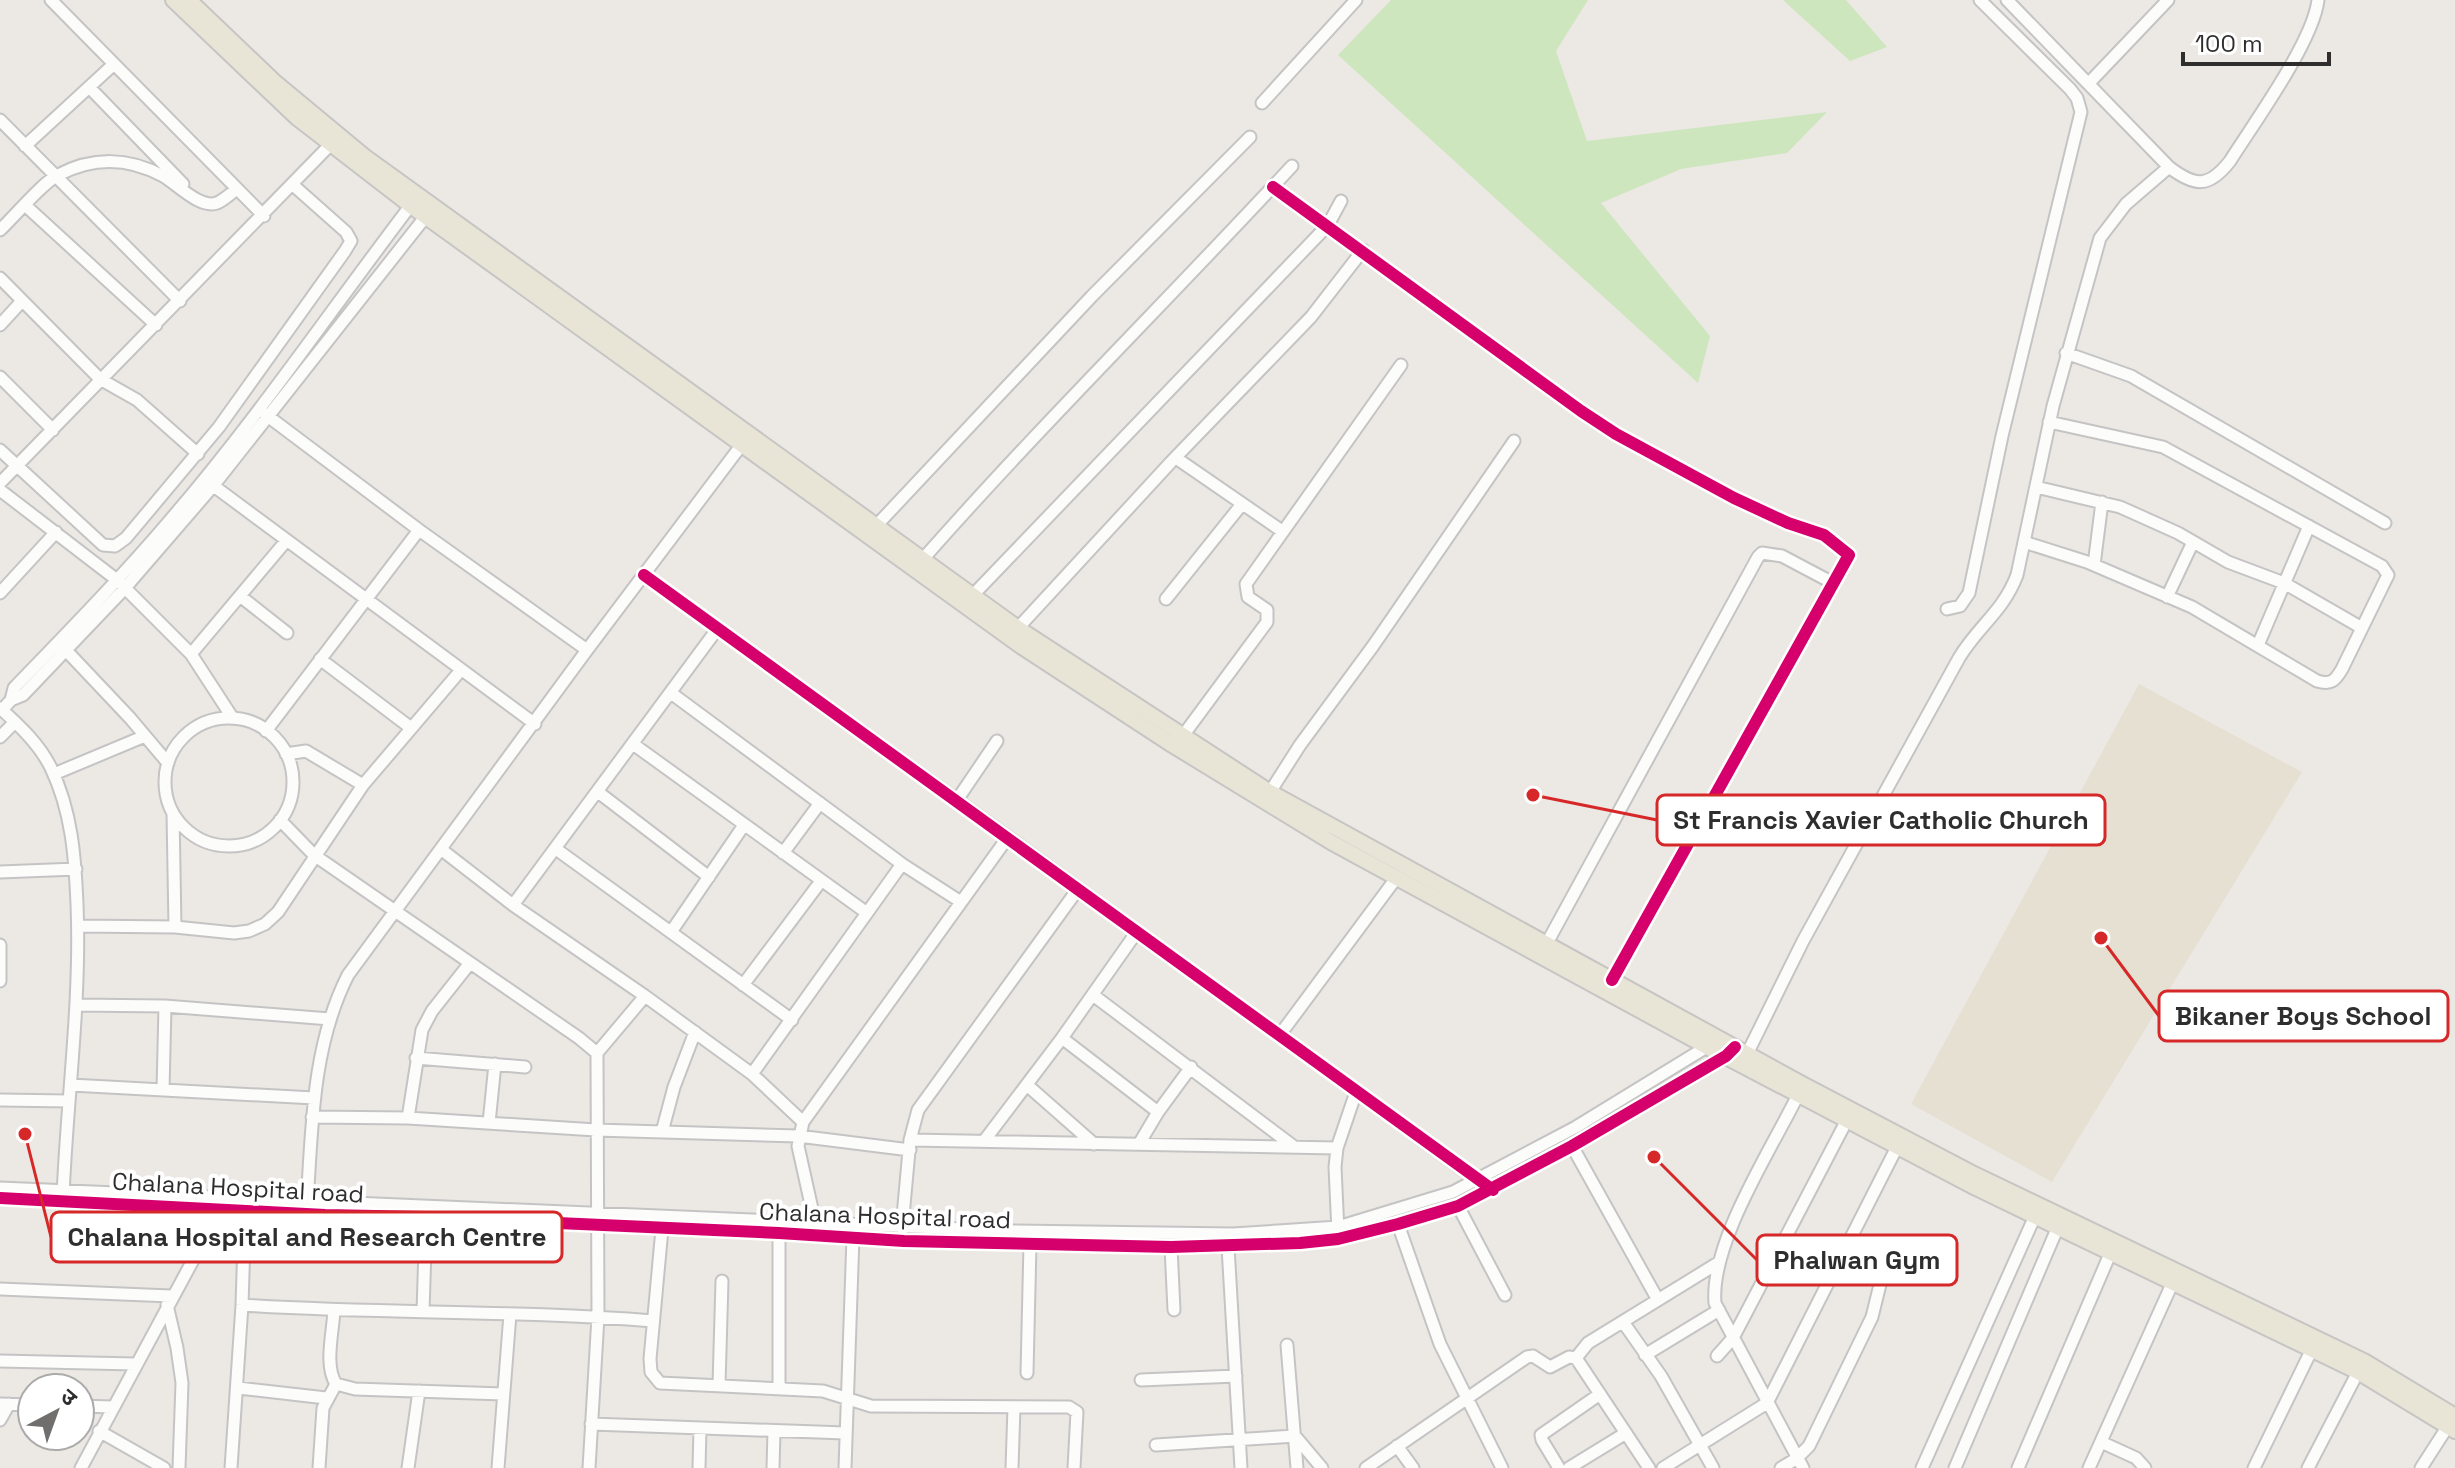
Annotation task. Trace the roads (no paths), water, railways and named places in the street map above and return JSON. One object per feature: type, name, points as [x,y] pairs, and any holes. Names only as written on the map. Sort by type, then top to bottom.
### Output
[{"type":"main road","points":[[173,0],[262,87],[330,145],[415,200],[746,439],[1060,673],[1291,820],[2061,1222],[2364,1361],[2453,1425]]},
{"type":"main road","points":[[189,0],[308,111],[415,200]]},
{"type":"main road","points":[[746,439],[876,526],[1018,628],[1270,792],[1547,943],[1713,1043]]},
{"type":"main road","points":[[1736,1052],[1798,1095],[1897,1147],[2035,1216],[2061,1222],[2110,1254],[2312,1349],[2453,1425]]},
{"type":"street","points":[[51,0],[264,216]]},
{"type":"street","points":[[1262,103],[1356,0]]},
{"type":"street","points":[[1947,609],[1960,606],[1969,593],[2002,436],[2081,112],[2077,98],[2070,89],[1980,0]]},
{"type":"street","points":[[2007,0],[2169,167],[2186,180],[2197,183],[2220,174],[2296,54],[2313,21],[2318,0]]},
{"type":"street","points":[[2089,83],[2168,0]]},
{"type":"street","points":[[25,146],[114,64]]},
{"type":"street","points":[[89,87],[197,199]]},
{"type":"street","points":[[0,120],[180,301]]},
{"type":"street","points":[[876,526],[1092,296],[1250,137]]},
{"type":"street","points":[[0,483],[330,145]]},
{"type":"street","points":[[0,230],[54,177],[94,161],[112,160],[142,167],[163,176],[197,199],[217,203],[237,189]]},
{"type":"street","points":[[923,559],[1014,457],[1090,382],[1292,166]]},
{"type":"street","points":[[1736,1052],[1803,941],[1959,658],[1974,634],[2001,608],[2011,590],[2066,353],[2100,238],[2126,204],[2169,167]]},
{"type":"street","points":[[0,450],[103,545],[115,546],[126,538],[198,454],[351,241],[346,232],[293,185]]},
{"type":"street","points":[[1273,187],[1616,434],[1734,498],[1788,523],[1824,535],[1849,555],[1612,980]]},
{"type":"street","points":[[208,482],[258,409],[415,200]]},
{"type":"street","points":[[973,595],[1328,225],[1341,201]]},
{"type":"street","points":[[26,206],[156,325]]},
{"type":"street","points":[[63,1196],[77,1005],[78,926],[74,840],[50,765],[1,709],[23,695],[62,646],[269,417],[430,211]]},
{"type":"street","points":[[1018,628],[1311,317],[1363,250]]},
{"type":"street","points":[[0,278],[100,379],[137,400],[198,454]]},
{"type":"street","points":[[0,325],[22,301]]},
{"type":"street","points":[[2066,353],[2131,376],[2385,523]]},
{"type":"street","points":[[1182,737],[1267,622],[1267,610],[1248,597],[1246,584],[1401,365]]},
{"type":"street","points":[[0,377],[53,430]]},
{"type":"street","points":[[258,409],[419,530],[587,650]]},
{"type":"street","points":[[2024,542],[2094,565],[2192,607],[2317,681],[2329,684],[2338,676],[2384,584],[2387,571],[2163,447],[2049,422]]},
{"type":"street","points":[[306,1207],[314,1098],[330,1019],[348,975],[746,439]]},
{"type":"street","points":[[1270,792],[1514,441]]},
{"type":"street","points":[[1176,458],[1282,531]]},
{"type":"street","points":[[208,482],[535,724]]},
{"type":"street","points":[[2036,487],[2102,502],[2162,526],[2228,562],[2284,583],[2362,628]]},
{"type":"street","points":[[0,490],[121,584],[191,654],[232,717]]},
{"type":"street","points":[[2094,565],[2102,502]]},
{"type":"street","points":[[1166,599],[1242,504]]},
{"type":"street","points":[[2258,645],[2309,526]]},
{"type":"street","points":[[266,731],[419,530]]},
{"type":"street","points":[[0,593],[56,532]]},
{"type":"street","points":[[191,654],[286,541]]},
{"type":"street","points":[[2167,597],[2193,542]]},
{"type":"street","points":[[1547,943],[1758,557],[1762,553],[1774,553],[1833,583]]},
{"type":"street","points":[[644,575],[1493,1190]]},
{"type":"street","points":[[240,596],[287,633]]},
{"type":"street","points":[[513,905],[718,628]]},
{"type":"street","points":[[62,646],[168,763]]},
{"type":"street","points":[[320,659],[411,728]]},
{"type":"street","points":[[78,926],[175,927],[234,933],[265,924],[278,912],[363,785],[461,670]]},
{"type":"street","points":[[671,693],[902,864],[961,902]]},
{"type":"street","points":[[173,812],[193,834],[220,845],[249,842],[266,834],[280,820],[291,793],[292,773],[286,754],[266,731],[232,717],[209,721],[191,730],[177,745],[168,763],[166,793],[173,812],[175,927]]},
{"type":"street","points":[[0,737],[15,722]]},
{"type":"street","points":[[54,774],[145,736]]},
{"type":"street","points":[[957,800],[997,741]]},
{"type":"street","points":[[633,744],[867,913]]},
{"type":"street","points":[[286,754],[306,751],[363,785]]},
{"type":"street","points":[[598,792],[709,877]]},
{"type":"street","points":[[783,853],[820,803]]},
{"type":"street","points":[[280,820],[314,855],[597,1053]]},
{"type":"street","points":[[671,932],[744,825]]},
{"type":"street","points":[[819,1236],[798,1146],[803,1122],[1008,837]]},
{"type":"street","points":[[556,849],[792,1020]]},
{"type":"street","points":[[442,850],[513,905],[752,1074],[803,1122]]},
{"type":"street","points":[[752,1074],[902,864]]},
{"type":"street","points":[[0,872],[76,869]]},
{"type":"street","points":[[1279,1036],[1397,877]]},
{"type":"street","points":[[743,985],[821,881]]},
{"type":"street","points":[[902,1227],[914,1120],[924,1101],[1078,889]]},
{"type":"street","points":[[984,1141],[1136,933]]},
{"type":"street","points":[[0,945],[0,981]]},
{"type":"street","points":[[408,1118],[422,1030],[432,1011],[470,963]]},
{"type":"street","points":[[1093,995],[1294,1147]]},
{"type":"street","points":[[589,1468],[598,1317],[597,1053],[645,996]]},
{"type":"street","points":[[77,1005],[165,1006],[330,1019]]},
{"type":"street","points":[[163,1090],[165,1006]]},
{"type":"street","points":[[662,1132],[674,1087],[695,1032]]},
{"type":"street","points":[[1062,1038],[1158,1112]]},
{"type":"street","name":"Chalana Hospital road","points":[[0,1188],[220,1210],[306,1207],[426,1217],[815,1223],[1011,1231],[1338,1233],[1435,1199],[1475,1179],[1576,1127],[1713,1043]]},
{"type":"street","name":"Chalana Hospital road","points":[[0,1198],[63,1196],[599,1219],[662,1229],[819,1236],[1228,1247],[1398,1224],[1458,1206],[1493,1190],[1736,1052]]},
{"type":"street","points":[[416,1058],[525,1067]]},
{"type":"street","points":[[489,1123],[495,1064]]},
{"type":"street","points":[[1139,1144],[1191,1067]]},
{"type":"street","points":[[71,1085],[314,1098]]},
{"type":"street","points":[[1027,1085],[1094,1144]]},
{"type":"street","points":[[1338,1233],[1337,1148],[1356,1092]]},
{"type":"street","points":[[1798,1095],[1732,1226],[1714,1283],[1715,1303],[1800,1463]]},
{"type":"street","points":[[0,1100],[69,1101]]},
{"type":"street","points":[[312,1117],[408,1118],[596,1130],[798,1136],[910,1145],[984,1141],[1337,1148]]},
{"type":"street","points":[[1717,1356],[1733,1338],[1847,1120]]},
{"type":"street","points":[[1572,1146],[1658,1300]]},
{"type":"street","points":[[1663,1468],[1767,1403],[1897,1147]]},
{"type":"street","points":[[1458,1206],[1505,1295]]},
{"type":"street","points":[[81,1468],[220,1210]]},
{"type":"street","points":[[231,1468],[238,1388],[245,1210]]},
{"type":"street","points":[[1922,1468],[2035,1216]]},
{"type":"street","points":[[423,1312],[426,1217]]},
{"type":"street","points":[[1955,1468],[2061,1222]]},
{"type":"street","points":[[1398,1224],[1429,1317],[1502,1468]]},
{"type":"street","points":[[662,1229],[650,1359],[654,1378],[660,1383],[823,1391],[871,1406],[1074,1409],[1077,1412],[1074,1468]]},
{"type":"street","points":[[779,1233],[779,1388]]},
{"type":"street","points":[[845,1468],[845,1398],[853,1237]]},
{"type":"street","points":[[1027,1373],[1030,1244]]},
{"type":"street","points":[[1171,1247],[1174,1310]]},
{"type":"street","points":[[1228,1247],[1241,1468]]},
{"type":"street","points":[[1781,1468],[1800,1463],[1809,1446],[1872,1317],[1888,1252]]},
{"type":"street","points":[[2018,1468],[2110,1254]]},
{"type":"street","points":[[1576,1358],[1588,1343],[1718,1263]]},
{"type":"street","points":[[719,1385],[722,1281]]},
{"type":"street","points":[[2089,1468],[2172,1284]]},
{"type":"street","points":[[0,1289],[169,1300]]},
{"type":"street","points":[[169,1300],[182,1383],[179,1468]]},
{"type":"street","points":[[242,1305],[653,1321]]},
{"type":"street","points":[[334,1310],[330,1366],[331,1377],[336,1384],[355,1389],[503,1394]]},
{"type":"street","points":[[1645,1355],[1719,1310]]},
{"type":"street","points":[[498,1468],[510,1314]]},
{"type":"street","points":[[1623,1322],[1713,1468]]},
{"type":"street","points":[[1287,1345],[1297,1468]]},
{"type":"street","points":[[2254,1468],[2312,1349]]},
{"type":"street","points":[[1366,1468],[1527,1357],[1533,1356],[1550,1367],[1569,1357],[1576,1358],[1649,1468]]},
{"type":"street","points":[[0,1361],[135,1364]]},
{"type":"street","points":[[2308,1468],[2358,1372]]},
{"type":"street","points":[[1141,1380],[1236,1376]]},
{"type":"street","points":[[319,1468],[323,1408],[336,1384]]},
{"type":"street","points":[[238,1388],[326,1398]]},
{"type":"street","points":[[408,1468],[419,1391]]},
{"type":"street","points":[[1559,1468],[1541,1435],[1600,1394]]},
{"type":"street","points":[[0,1420],[4,1404]]},
{"type":"street","points":[[96,1406],[112,1407]]},
{"type":"street","points":[[1012,1468],[1014,1407]]},
{"type":"street","points":[[591,1424],[845,1433]]},
{"type":"street","points":[[2421,1468],[2453,1425]]},
{"type":"street","points":[[699,1468],[700,1428]]},
{"type":"street","points":[[99,1431],[159,1467]]},
{"type":"street","points":[[773,1468],[774,1431]]},
{"type":"street","points":[[1569,1468],[1626,1433]]},
{"type":"street","points":[[1156,1445],[1295,1436]]},
{"type":"street","points":[[1295,1436],[1322,1468]]},
{"type":"street","points":[[2101,1442],[2136,1458],[2145,1468]]},
{"type":"street","points":[[1397,1446],[1413,1468]]},
{"type":"place","name":"St Francis Xavier Catholic Church","points":[[1533,795]]},
{"type":"place","name":"Bikaner Boys School","points":[[2101,938]]},
{"type":"place","name":"Chalana Hospital and Research Centre","points":[[25,1134]]},
{"type":"place","name":"Phalwan Gym","points":[[1654,1157]]}]
